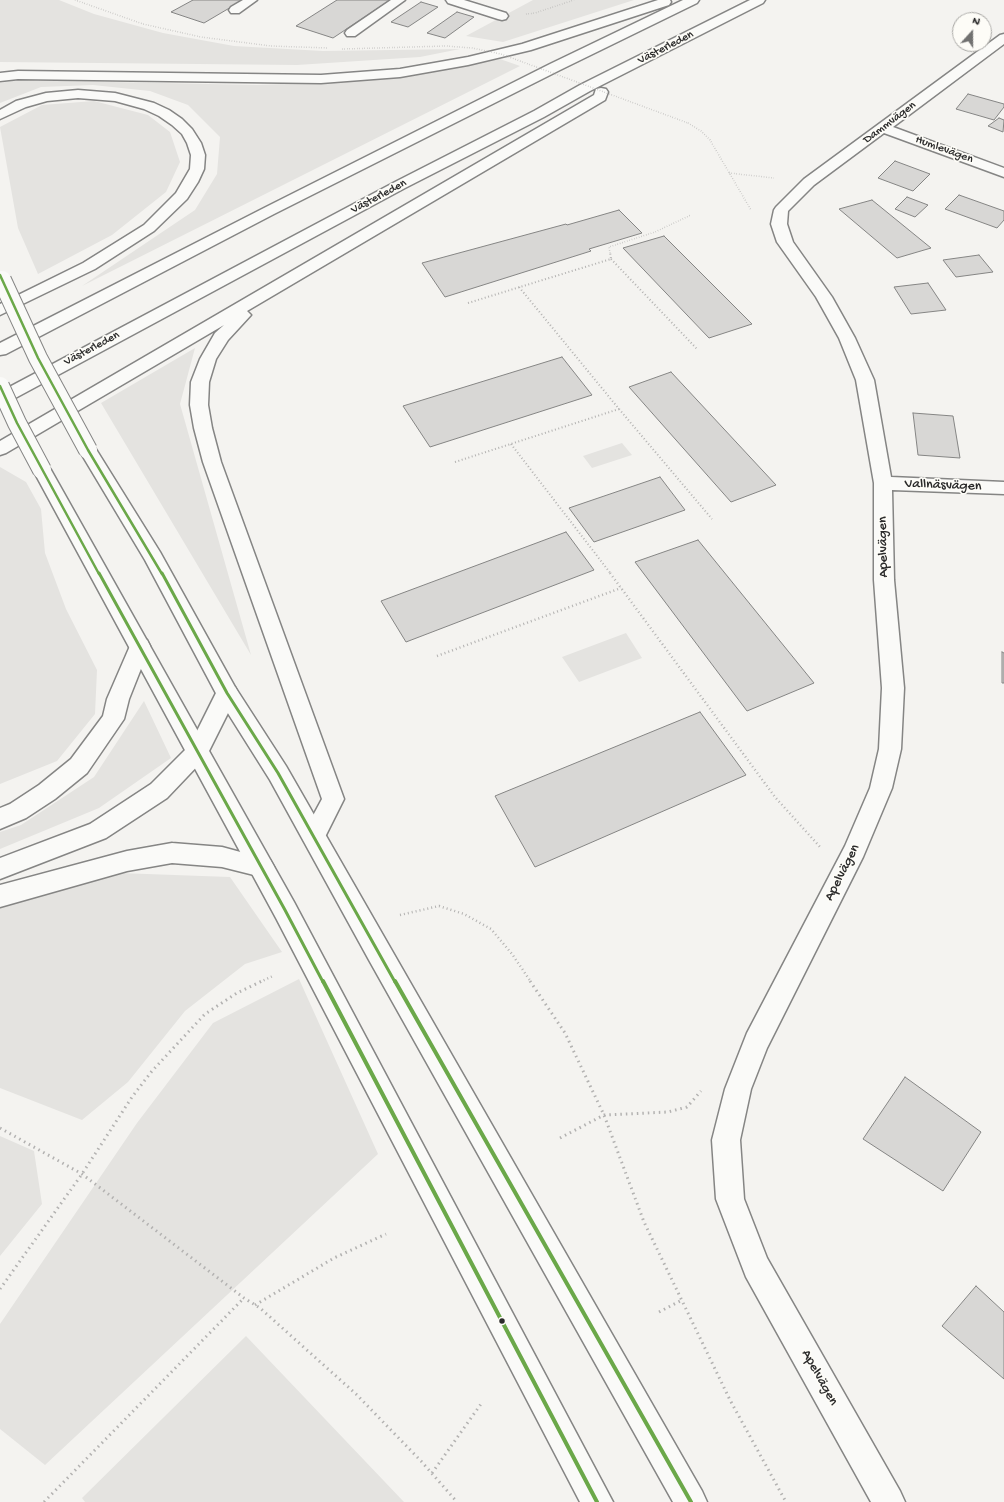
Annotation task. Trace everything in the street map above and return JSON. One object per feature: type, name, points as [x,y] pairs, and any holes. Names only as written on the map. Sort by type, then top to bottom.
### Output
[{"type":"main road","points":[[235,10],[251,0]]},
{"type":"main road","points":[[351,34],[399,0]]},
{"type":"main road","points":[[452,0],[502,16]]},
{"type":"main road","points":[[0,77],[18,75],[269,80],[321,79],[400,73],[468,61],[526,47],[656,4],[678,0]]},
{"type":"main road","points":[[0,350],[269,211],[561,64],[693,0]]},
{"type":"main road","name":"Västerleden","points":[[0,399],[174,305],[601,81],[759,0]]},
{"type":"main road","name":"Dammvägen","points":[[780,214],[781,210],[809,182],[1004,38]]},
{"type":"main road","points":[[0,72],[18,75]]},
{"type":"main road","points":[[0,449],[600,97],[601,81]]},
{"type":"main road","points":[[0,115],[21,104],[46,97],[78,94],[115,97],[149,106],[164,113],[177,122],[187,132],[194,143],[198,155],[197,168],[191,182],[182,196],[169,210],[148,228],[89,266],[0,310]]},
{"type":"main road","name":"Humlevägen","points":[[884,128],[1004,173]]},
{"type":"main road","name":"Apelvägen","points":[[780,214],[779,224],[785,242],[824,297],[847,338],[865,380],[883,484],[884,580],[893,688],[890,750],[881,788],[856,850],[756,1042],[738,1088],[726,1140],[730,1199],[756,1267],[889,1502]]},
{"type":"main road","points":[[1,277],[38,358],[88,450],[152,557],[227,693],[278,773],[378,952],[691,1502]]},
{"type":"main road","points":[[282,284],[243,315],[221,337],[208,359],[200,382],[199,405],[203,428],[212,462],[333,799],[314,836]]},
{"type":"main road","points":[[0,386],[17,424],[42,470],[262,867],[597,1502]]},
{"type":"main road","name":"Vallnäsvägen","points":[[883,484],[1004,488]]},
{"type":"main road","points":[[0,819],[18,811],[47,792],[79,766],[113,720],[118,699],[140,646]]},
{"type":"main road","points":[[0,869],[98,831],[158,791],[198,751],[227,693]]},
{"type":"main road","points":[[0,896],[127,861],[172,853],[222,857],[262,867]]},
{"type":"path","points":[[75,0],[142,24],[201,37],[271,46],[334,48]]},
{"type":"path","points":[[502,16],[536,13],[574,0]]},
{"type":"path","points":[[342,49],[446,46],[479,49],[501,54],[688,123],[701,131],[710,140],[753,214]]},
{"type":"path","points":[[729,173],[809,182]]},
{"type":"path","points":[[692,215],[654,232],[609,247],[611,259],[697,349]]},
{"type":"path","points":[[468,303],[611,259]]},
{"type":"path","points":[[519,287],[712,519]]},
{"type":"path","points":[[455,462],[619,409]]},
{"type":"path","points":[[511,444],[594,551],[775,797],[825,852]]},
{"type":"path","points":[[436,656],[621,588]]},
{"type":"path","points":[[400,915],[439,906],[464,914],[491,929],[512,954],[565,1033],[604,1115],[644,1222],[730,1400],[786,1502]]},
{"type":"path","points":[[0,1289],[82,1174],[132,1097],[148,1076],[205,1014],[237,993],[273,976]]},
{"type":"path","points":[[560,1138],[604,1115],[668,1112],[687,1107],[706,1086]]},
{"type":"path","points":[[0,1128],[82,1174],[255,1305],[356,1394],[432,1473],[457,1502]]},
{"type":"path","points":[[255,1305],[334,1258],[386,1234]]},
{"type":"path","points":[[44,1502],[244,1298]]},
{"type":"path","points":[[659,1312],[682,1300]]},
{"type":"path","points":[[432,1473],[481,1404]]},
{"type":"shaded area","points":[[0,0],[59,0],[94,14],[163,33],[234,46],[323,51],[460,49],[420,57],[297,65],[0,62]]},
{"type":"shaded area","points":[[533,0],[634,0],[503,42],[466,36]]},
{"type":"shaded area","points":[[500,59],[520,66],[82,286],[195,210],[217,174],[220,137],[188,105],[150,91],[93,85],[41,87],[0,103],[0,83],[17,80],[257,85],[335,82],[413,74]]},
{"type":"shaded area","points":[[94,101],[148,115],[170,132],[180,162],[166,192],[112,235],[38,274],[18,228],[0,127],[42,105]]},
{"type":"shaded area","points":[[195,348],[180,404],[251,655],[101,403]]},
{"type":"shaded area","points":[[622,443],[632,455],[592,468],[583,456]]},
{"type":"shaded area","points":[[0,467],[26,482],[41,509],[45,553],[66,609],[97,670],[95,714],[57,761],[0,784]]},
{"type":"shaded area","points":[[626,633],[642,658],[579,682],[562,657]]},
{"type":"shaded area","points":[[144,701],[171,758],[99,808],[0,849],[0,832],[21,825],[94,777]]},
{"type":"shaded area","points":[[119,873],[230,877],[282,952],[245,964],[185,1011],[128,1082],[82,1120],[0,1088],[0,899]]},
{"type":"shaded area","points":[[299,979],[378,1154],[45,1465],[0,1429],[0,1324],[137,1123],[213,1023]]},
{"type":"shaded area","points":[[0,1136],[34,1151],[42,1204],[0,1256]]},
{"type":"shaded area","points":[[246,1336],[404,1502],[85,1502],[82,1498]]},
{"type":"building","points":[[193,0],[243,0],[204,23],[171,12]]},
{"type":"building","points":[[337,0],[390,0],[333,38],[296,26]]},
{"type":"building","points":[[421,2],[438,7],[408,27],[391,22]]},
{"type":"building","points":[[457,12],[474,17],[445,38],[427,33]]},
{"type":"building","points":[[968,94],[1004,104],[1004,107],[994,120],[956,109]]},
{"type":"building","points":[[999,118],[1004,120],[1003,132],[988,126]]},
{"type":"building","points":[[895,161],[930,174],[913,191],[878,178]]},
{"type":"building","points":[[959,195],[1004,211],[1004,220],[997,228],[945,209]]},
{"type":"building","points":[[907,197],[928,205],[915,217],[895,209]]},
{"type":"building","points":[[872,200],[931,248],[897,258],[839,209]]},
{"type":"building","points":[[619,210],[642,233],[589,249],[591,251],[445,297],[422,263],[566,224],[567,225]]},
{"type":"building","points":[[664,236],[752,324],[709,338],[623,248]]},
{"type":"building","points":[[979,255],[993,272],[956,277],[943,260]]},
{"type":"building","points":[[928,283],[946,310],[911,314],[894,287]]},
{"type":"building","points":[[562,357],[592,395],[430,447],[403,406]]},
{"type":"building","points":[[671,372],[776,485],[731,502],[629,387]]},
{"type":"building","points":[[913,413],[953,416],[960,458],[918,455]]},
{"type":"building","points":[[660,477],[685,510],[594,542],[569,508]]},
{"type":"building","points":[[566,532],[594,570],[406,642],[381,601]]},
{"type":"building","points":[[698,540],[814,683],[747,711],[635,562]]},
{"type":"building","points":[[1002,652],[1004,653],[1004,683],[1002,683]]},
{"type":"building","points":[[700,712],[746,775],[535,867],[495,796]]},
{"type":"building","points":[[905,1077],[981,1132],[943,1191],[863,1139]]},
{"type":"building","points":[[976,1286],[1004,1312],[1004,1379],[942,1326]]},
{"type":"transit line","points":[[0,275],[38,358],[88,450],[153,557],[227,693],[278,773],[378,952],[691,1502]]},
{"type":"transit line","points":[[0,386],[17,423],[42,470],[285,910],[597,1502]]}]
